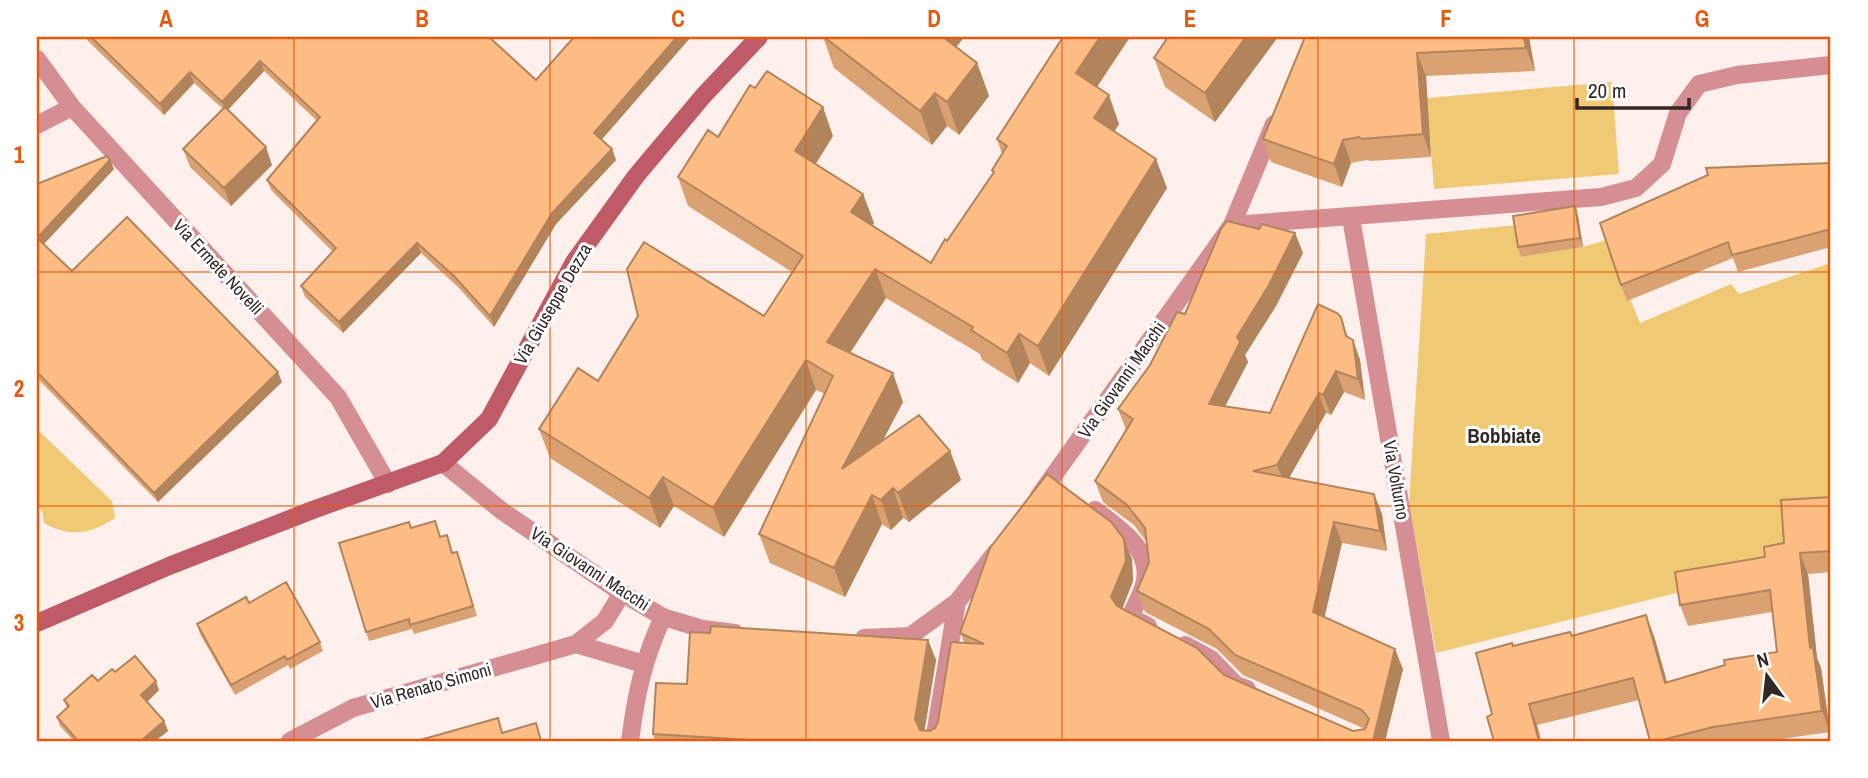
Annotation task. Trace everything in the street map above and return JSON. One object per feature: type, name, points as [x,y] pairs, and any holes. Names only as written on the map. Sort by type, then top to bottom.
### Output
[{"type":"street","name":"Via Giuseppe Dezza","points":[[388,484],[443,463],[489,419],[574,262],[636,176],[704,95],[759,37]]},
{"type":"street","name":"Via Ermete Novelli","points":[[37,59],[72,107],[338,397],[388,484]]},
{"type":"street","points":[[1232,226],[1601,197],[1636,188],[1662,164],[1678,113],[1699,84],[1737,75],[1831,65]]},
{"type":"street","points":[[37,125],[72,107]]},
{"type":"street","name":"Via Giovanni Macchi","points":[[1032,505],[1057,482],[1232,226],[1278,113]]},
{"type":"street","name":"Via Volturno","points":[[1351,218],[1441,741]]},
{"type":"street","name":"Via Giovanni Macchi","points":[[443,463],[502,511],[622,593],[663,617],[703,629],[753,635]]},
{"type":"street","points":[[37,623],[195,556],[388,484]]},
{"type":"street","points":[[1083,502],[1127,534],[1143,555],[1145,583],[1130,617],[1211,659],[1236,685],[1260,695]]},
{"type":"street","points":[[842,639],[910,636],[957,602],[1007,538]]},
{"type":"street","name":"Via Renato Simoni","points":[[290,741],[353,708],[576,644],[605,621],[622,593]]},
{"type":"street","points":[[934,741],[957,602]]},
{"type":"street","points":[[630,741],[637,687],[663,617]]},
{"type":"street","points":[[576,644],[644,664]]},
{"type":"shaded area","points":[[1612,82],[1619,174],[1434,189],[1427,98]]},
{"type":"shaded area","points":[[1516,225],[1521,257],[1583,247],[1606,240],[1640,323],[1731,284],[1739,294],[1831,263],[1831,518],[1792,564],[1436,653],[1409,503],[1426,234]]},
{"type":"shaded area","points":[[37,429],[112,501],[115,518],[97,528],[80,532],[63,531],[44,523],[42,511],[37,505]]},
{"type":"building","points":[[91,37],[489,37],[536,80],[574,37],[677,37],[594,133],[612,149],[552,213],[490,316],[454,276],[417,243],[339,322],[301,286],[336,248],[267,180],[320,117],[260,61],[222,102],[190,72],[160,104]]},
{"type":"building","points":[[824,37],[943,37],[977,63],[947,102],[935,93],[920,111]]},
{"type":"building","points":[[1063,37],[1100,37],[1076,73],[1109,95],[1094,118],[1156,159],[1038,346],[1019,334],[1007,353],[971,330],[973,327],[875,269],[827,342],[893,373],[842,469],[919,415],[950,451],[898,493],[893,488],[881,500],[872,495],[834,568],[759,534],[833,376],[806,360],[713,508],[663,477],[649,498],[539,429],[578,368],[598,381],[638,316],[627,269],[644,242],[764,316],[803,256],[678,177],[708,130],[718,137],[750,85],[755,88],[767,71],[823,107],[795,151],[863,194],[851,212],[931,263],[945,239],[947,241],[994,172],[992,170],[1007,146],[997,139]]},
{"type":"building","points":[[1168,37],[1246,37],[1205,93],[1154,58]]},
{"type":"building","points":[[1305,37],[1524,37],[1526,48],[1417,53],[1423,134],[1343,140],[1334,164],[1263,139]]},
{"type":"building","points":[[225,107],[266,147],[224,188],[183,149]]},
{"type":"building","points":[[107,156],[110,160],[37,238],[37,184]]},
{"type":"building","points":[[1831,163],[1831,229],[1732,255],[1728,242],[1621,285],[1600,223],[1708,175],[1706,168]]},
{"type":"building","points":[[1575,206],[1580,238],[1518,247],[1513,216]]},
{"type":"building","points":[[127,217],[278,372],[154,493],[37,372],[37,238],[72,271]]},
{"type":"building","points":[[1227,221],[1259,229],[1262,224],[1295,233],[1269,285],[1237,337],[1240,342],[1209,404],[1270,413],[1318,304],[1341,317],[1346,336],[1353,340],[1358,379],[1336,371],[1323,395],[1319,393],[1277,465],[1253,471],[1374,494],[1380,531],[1334,522],[1313,612],[1395,649],[1373,741],[766,741],[653,734],[656,683],[687,684],[690,632],[710,633],[711,626],[928,640],[915,719],[920,730],[930,731],[935,728],[951,642],[984,644],[960,633],[990,548],[1047,474],[1111,522],[1124,539],[1126,561],[1111,597],[1117,606],[1197,648],[1224,675],[1353,731],[1365,729],[1369,719],[1362,710],[1235,655],[1209,629],[1137,591],[1149,562],[1145,528],[1127,505],[1095,481],[1133,419],[1118,409],[1150,365],[1177,312],[1185,314],[1221,229]]},
{"type":"building","points":[[1831,497],[1831,551],[1800,553],[1810,648],[1813,647],[1822,711],[1713,727],[1650,741],[1633,678],[1529,704],[1539,741],[1494,741],[1487,717],[1492,714],[1476,653],[1570,632],[1572,636],[1646,615],[1665,683],[1725,665],[1724,660],[1777,652],[1770,590],[1680,605],[1675,572],[1765,557],[1764,547],[1784,543],[1781,500]]},
{"type":"building","points":[[435,521],[440,537],[447,535],[452,553],[457,552],[473,606],[410,625],[409,619],[366,632],[339,543],[409,522],[411,528]]},
{"type":"building","points":[[286,582],[320,642],[287,660],[285,656],[231,685],[197,624],[246,597],[249,603]]},
{"type":"building","points":[[135,656],[156,681],[141,695],[164,721],[141,741],[78,741],[57,717],[69,706],[64,700],[92,675],[98,681],[112,669],[115,672]]},
{"type":"building","points":[[498,718],[502,733],[536,723],[541,741],[420,740]]},
{"type":"district","name":"Bobbiate","points":[[1504,436]]}]
